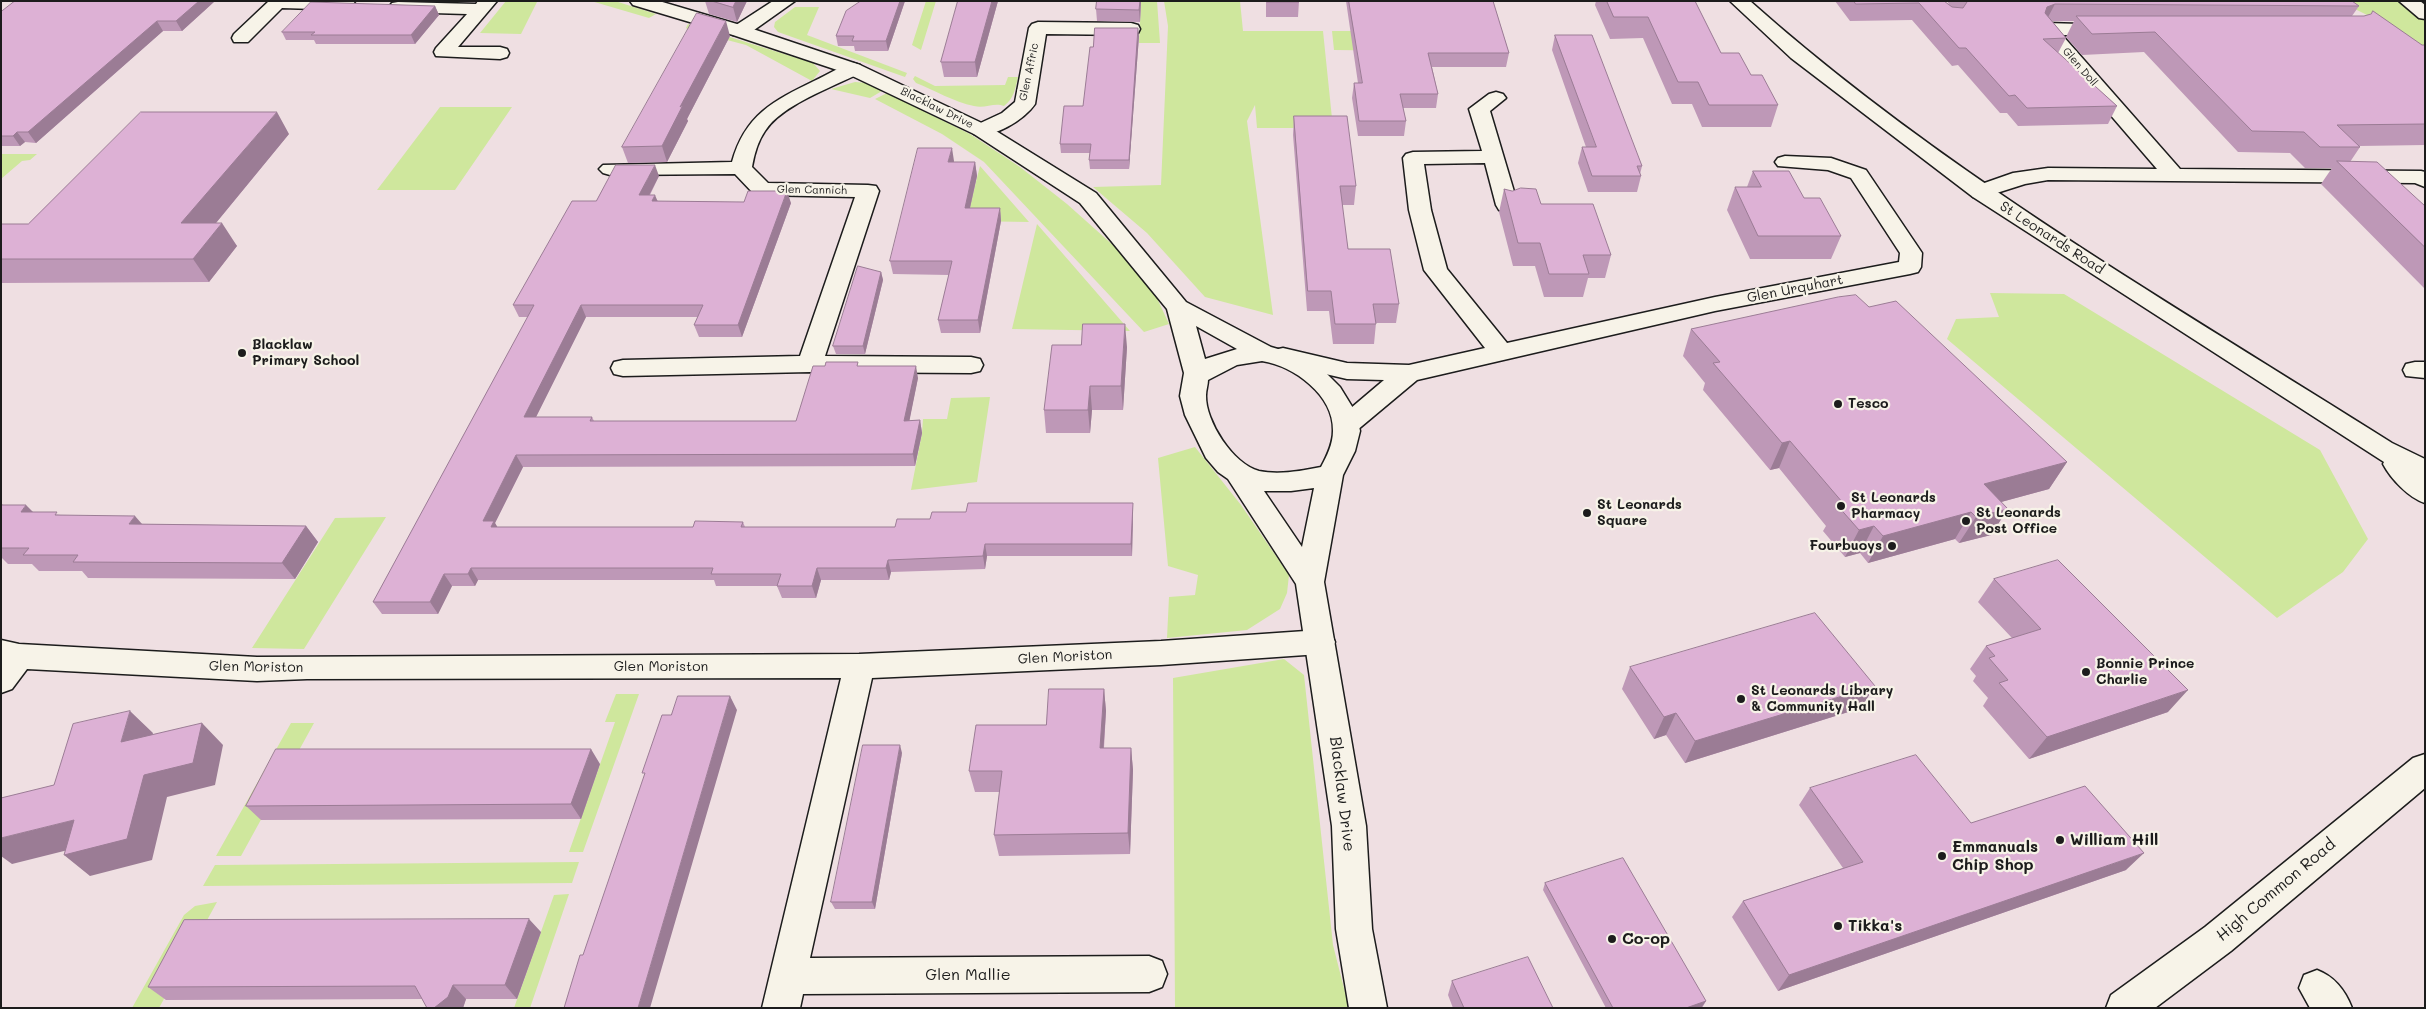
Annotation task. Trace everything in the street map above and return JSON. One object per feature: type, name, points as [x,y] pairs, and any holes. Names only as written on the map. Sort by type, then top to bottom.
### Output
[{"type":"street","name":"Blacklaw Drive","points":[[639,1],[740,31],[853,69],[981,130],[1088,198],[1178,307],[1272,354]]},
{"type":"street","points":[[740,31],[786,1]]},
{"type":"street","name":"St Leonards Road","points":[[1740,1],[1798,54],[1981,192],[2382,450],[2425,471]]},
{"type":"street","points":[[2408,1],[2425,14]]},
{"type":"street","points":[[241,38],[280,2],[360,6]]},
{"type":"street","points":[[380,6],[483,5]]},
{"type":"street","points":[[483,5],[443,52],[500,53]]},
{"type":"street","name":"Glen Affric","points":[[981,130],[1009,117],[1025,104],[1038,28],[1136,29]]},
{"type":"street","name":"Glen Doll","points":[[2123,30],[2047,29],[2174,175]]},
{"type":"street","points":[[610,169],[741,168],[744,154],[760,123],[789,103],[853,69]]},
{"type":"street","points":[[1496,98],[1480,108],[1507,205]]},
{"type":"street","points":[[1494,157],[1413,158],[1420,210],[1436,270],[1501,352]]},
{"type":"street","name":"Glen Urquhart","points":[[1272,354],[1347,371],[1409,373],[1715,304],[1910,267],[1911,253],[1859,174],[1831,164],[1785,162]]},
{"type":"street","name":"Glen Cannich","points":[[741,168],[762,189],[868,191],[810,364]]},
{"type":"street","points":[[1981,192],[2021,178],[2048,174],[2421,178],[2425,181]]},
{"type":"street","name":"Blacklaw Drive","points":[[1178,307],[1196,376]]},
{"type":"street","points":[[1272,354],[1302,366],[1331,391],[1341,408],[1347,425],[1344,447],[1330,475],[1298,482],[1271,483],[1240,476],[1220,458],[1201,422],[1193,396],[1196,376],[1222,360],[1237,355],[1272,354]]},
{"type":"street","points":[[623,368],[810,364],[970,365]]},
{"type":"street","name":"Glen Urquhart","points":[[1347,425],[1409,373]]},
{"type":"street","name":"St Leonards Road","points":[[2382,450],[2425,493]]},
{"type":"street","name":"Blacklaw Drive","points":[[1330,475],[1310,582],[1348,826],[1354,929],[1368,1008]]},
{"type":"street","name":"Blacklaw Drive","points":[[1240,476],[1310,582]]},
{"type":"street","name":"Glen Moriston","points":[[10,654],[257,669],[306,667],[859,666],[1161,652],[1320,642]]},
{"type":"street","points":[[1,680],[10,654]]},
{"type":"street","name":"Glen Mallie","points":[[859,666],[784,992],[1148,974]]},
{"type":"street","name":"High Common Road","points":[[2124,1008],[2218,939],[2425,768]]},
{"type":"green space","points":[[506,1],[576,2],[537,2],[521,34],[480,33]]},
{"type":"green space","points":[[591,1],[615,1],[656,14],[649,18]]},
{"type":"green space","points":[[926,1],[936,1],[921,50],[912,45]]},
{"type":"green space","points":[[1141,1],[1157,1],[1160,43],[1139,43]]},
{"type":"green space","points":[[1164,1],[1240,1],[1243,31],[1323,31],[1333,128],[1257,128],[1255,105],[1247,121],[1273,315],[1205,297],[1147,233],[1093,187],[1161,185],[1168,26]]},
{"type":"green space","points":[[2353,1],[2401,1],[2425,15],[2425,57],[2371,17],[2349,6]]},
{"type":"green space","points":[[795,7],[819,7],[807,35],[907,73],[905,77],[778,32],[774,27],[775,22]]},
{"type":"green space","points":[[688,24],[813,63],[820,71],[812,81],[746,45],[689,30],[686,28]]},
{"type":"green space","points":[[1332,31],[1406,31],[1422,51],[1334,50]]},
{"type":"green space","points":[[915,76],[935,86],[1005,85],[1008,77],[1018,77],[1012,97],[1004,106],[978,107],[959,102],[916,83],[913,79]]},
{"type":"green space","points":[[855,82],[868,83],[882,91],[870,98],[831,89]]},
{"type":"green space","points":[[887,93],[970,134],[1020,167],[1067,204],[1114,246],[1156,296],[1169,324],[1144,332],[984,162],[942,134],[875,99]]},
{"type":"green space","points":[[440,107],[512,107],[455,190],[377,190]]},
{"type":"green space","points":[[1,154],[37,154],[30,160],[22,161],[1,179]]},
{"type":"green space","points":[[980,166],[1029,222],[966,221]]},
{"type":"green space","points":[[1037,224],[1130,331],[1012,329]]},
{"type":"green space","points":[[1990,293],[2064,294],[2320,450],[2368,539],[2343,572],[2277,618],[1947,339],[1956,319],[1999,317]]},
{"type":"green space","points":[[990,397],[977,482],[911,490],[923,419],[947,419],[951,398]]},
{"type":"green space","points":[[1195,447],[1241,505],[1289,575],[1287,593],[1280,609],[1247,630],[1167,638],[1169,597],[1195,595],[1198,575],[1168,566],[1158,458]]},
{"type":"green space","points":[[386,517],[304,649],[252,648],[335,518]]},
{"type":"green space","points":[[1284,659],[1304,675],[1333,945],[1349,1008],[1175,1008],[1173,678]]},
{"type":"green space","points":[[616,694],[639,694],[583,852],[569,852],[615,722],[605,722]]},
{"type":"green space","points":[[291,723],[314,723],[241,856],[216,856]]},
{"type":"green space","points":[[579,862],[572,883],[203,886],[215,865]]},
{"type":"green space","points":[[569,894],[530,1008],[514,1008],[554,895]]},
{"type":"green space","points":[[217,902],[159,1008],[132,1008],[184,915],[195,906]]},
{"type":"building","points":[[15,1],[199,1],[176,21],[157,21],[28,132],[17,132],[13,136],[1,136],[1,12]]},
{"type":"building","points":[[712,1],[736,1],[733,7]]},
{"type":"building","points":[[861,1],[900,1],[886,41],[852,41],[854,36],[836,36],[846,11]]},
{"type":"building","points":[[958,1],[992,1],[975,62],[941,62]]},
{"type":"building","points":[[1097,1],[1140,1],[1139,10],[1096,9]]},
{"type":"building","points":[[1299,1],[1299,2],[1267,2]]},
{"type":"building","points":[[1349,1],[1493,1],[1509,53],[1428,53],[1438,94],[1400,94],[1406,121],[1359,121],[1354,83],[1362,83]]},
{"type":"building","points":[[1607,1],[1695,1],[1721,53],[1739,53],[1751,75],[1762,75],[1778,105],[1709,105],[1698,82],[1678,82],[1648,17],[1614,17]]},
{"type":"building","points":[[1854,1],[1944,1],[1952,7],[1963,8],[1967,1],[2352,1],[2359,6],[2055,4],[2047,7],[2045,13],[2066,38],[2043,39],[2117,106],[2027,108],[2015,95],[2009,96],[1966,48],[1959,48],[1919,3],[1856,4]]},
{"type":"building","points":[[311,2],[435,6],[411,35],[311,35],[315,32],[282,32]]},
{"type":"building","points":[[2373,11],[2422,45],[2425,45],[2425,124],[2337,125],[2360,147],[2320,147],[2304,132],[2252,131],[2155,32],[2092,34],[2076,16],[2364,16],[2371,14]]},
{"type":"building","points":[[697,13],[726,21],[680,107],[683,105],[662,146],[622,147]]},
{"type":"building","points":[[1095,28],[1138,28],[1129,160],[1089,160],[1091,144],[1060,144],[1064,106],[1083,106],[1090,47],[1093,47]]},
{"type":"building","points":[[1555,35],[1592,35],[1642,166],[1637,166],[1641,176],[1592,176],[1582,147],[1596,147]]},
{"type":"building","points":[[141,112],[277,112],[181,223],[222,223],[193,259],[1,259],[1,224],[28,224]]},
{"type":"building","points":[[1294,116],[1347,116],[1356,186],[1340,186],[1348,249],[1390,249],[1399,304],[1373,304],[1376,324],[1335,324],[1331,291],[1308,291]]},
{"type":"building","points":[[918,148],[952,148],[948,162],[975,162],[965,208],[1000,208],[978,320],[938,320],[952,261],[890,261]]},
{"type":"building","points":[[2337,161],[2377,162],[2425,206],[2425,247]]},
{"type":"building","points":[[616,165],[655,165],[639,195],[655,195],[652,201],[744,202],[748,191],[787,191],[738,325],[694,325],[703,305],[581,305],[524,417],[592,417],[590,421],[796,421],[813,366],[825,366],[826,362],[858,362],[857,366],[916,366],[904,421],[920,420],[913,454],[516,455],[483,521],[494,521],[491,527],[693,527],[695,521],[743,522],[741,527],[895,527],[897,519],[930,519],[932,512],[966,512],[968,503],[1133,503],[1131,544],[985,544],[983,556],[888,560],[886,568],[817,568],[812,586],[777,586],[781,574],[711,574],[713,568],[471,568],[468,574],[444,574],[430,602],[373,602],[534,305],[513,305],[572,201],[596,201]]},
{"type":"building","points":[[1753,171],[1789,171],[1804,198],[1820,198],[1841,236],[1758,236],[1735,187],[1761,187]]},
{"type":"building","points":[[1521,188],[1536,189],[1541,204],[1593,204],[1611,255],[1583,255],[1589,274],[1549,274],[1540,243],[1518,243],[1504,189],[1512,191]]},
{"type":"building","points":[[858,266],[881,272],[863,346],[833,346]]},
{"type":"building","points":[[1856,295],[1869,307],[1896,301],[2067,462],[1984,484],[2008,509],[1976,517],[1971,512],[1883,536],[1874,526],[1859,530],[1837,505],[1843,503],[1790,441],[1782,443],[1713,363],[1720,362],[1691,329],[1838,297]]},
{"type":"building","points":[[1083,324],[1125,324],[1121,386],[1090,386],[1088,410],[1044,410],[1052,345],[1081,345]]},
{"type":"building","points":[[1,505],[26,505],[21,512],[57,512],[55,515],[135,516],[129,524],[306,526],[282,563],[73,562],[78,555],[23,555],[29,548],[1,548]]},
{"type":"building","name":"Bonnie Prince Charlie","points":[[2058,560],[2188,690],[2047,737],[1999,683],[2008,680],[1989,658],[1995,656],[1986,646],[2041,629],[1994,579]]},
{"type":"building","name":"St Leonards Library & Community Hall","points":[[1815,613],[1875,686],[1695,741],[1676,713],[1664,717],[1630,667]]},
{"type":"building","points":[[1049,689],[1104,689],[1100,748],[1131,748],[1128,833],[994,835],[1002,771],[969,771],[976,725],[1046,725]]},
{"type":"building","points":[[678,696],[730,696],[638,1008],[564,1008],[580,955],[583,955],[645,773],[642,773],[662,715],[671,715]]},
{"type":"building","points":[[130,711],[121,742],[202,723],[193,763],[144,775],[127,839],[64,855],[74,820],[1,838],[1,798],[54,785],[73,724]]},
{"type":"building","points":[[863,745],[900,745],[872,902],[831,902]]},
{"type":"building","points":[[276,749],[591,749],[571,804],[246,806]]},
{"type":"building","points":[[1916,755],[1971,823],[2085,786],[2144,853],[1789,975],[1743,901],[1863,862],[1810,788]]},
{"type":"building","points":[[1623,858],[1706,1001],[1686,1008],[1613,1008],[1545,883]]},
{"type":"building","points":[[529,919],[505,985],[453,985],[448,997],[434,1008],[427,1008],[415,986],[148,987],[184,920]]},
{"type":"building","points":[[1528,957],[1553,1008],[1464,1008],[1452,981]]},
{"type":"place","name":"Blacklaw Primary School","points":[[242,353]]},
{"type":"place","name":"Tesco","points":[[1838,404]]},
{"type":"place","name":"St Leonards Pharmacy","points":[[1841,506]]},
{"type":"place","name":"St Leonards Square","points":[[1587,513]]},
{"type":"place","name":"St Leonards Post Office","points":[[1966,521]]},
{"type":"place","name":"Fourbuoys","points":[[1892,546]]},
{"type":"place","name":"Bonnie Prince Charlie","points":[[2086,672]]},
{"type":"place","name":"St Leonards Library & Community Hall","points":[[1741,699]]},
{"type":"place","name":"William Hill","points":[[2060,840]]},
{"type":"place","name":"Emmanuals Chip Shop","points":[[1942,856]]},
{"type":"place","name":"Tikka's","points":[[1838,926]]},
{"type":"place","name":"Co-op","points":[[1612,939]]}]
